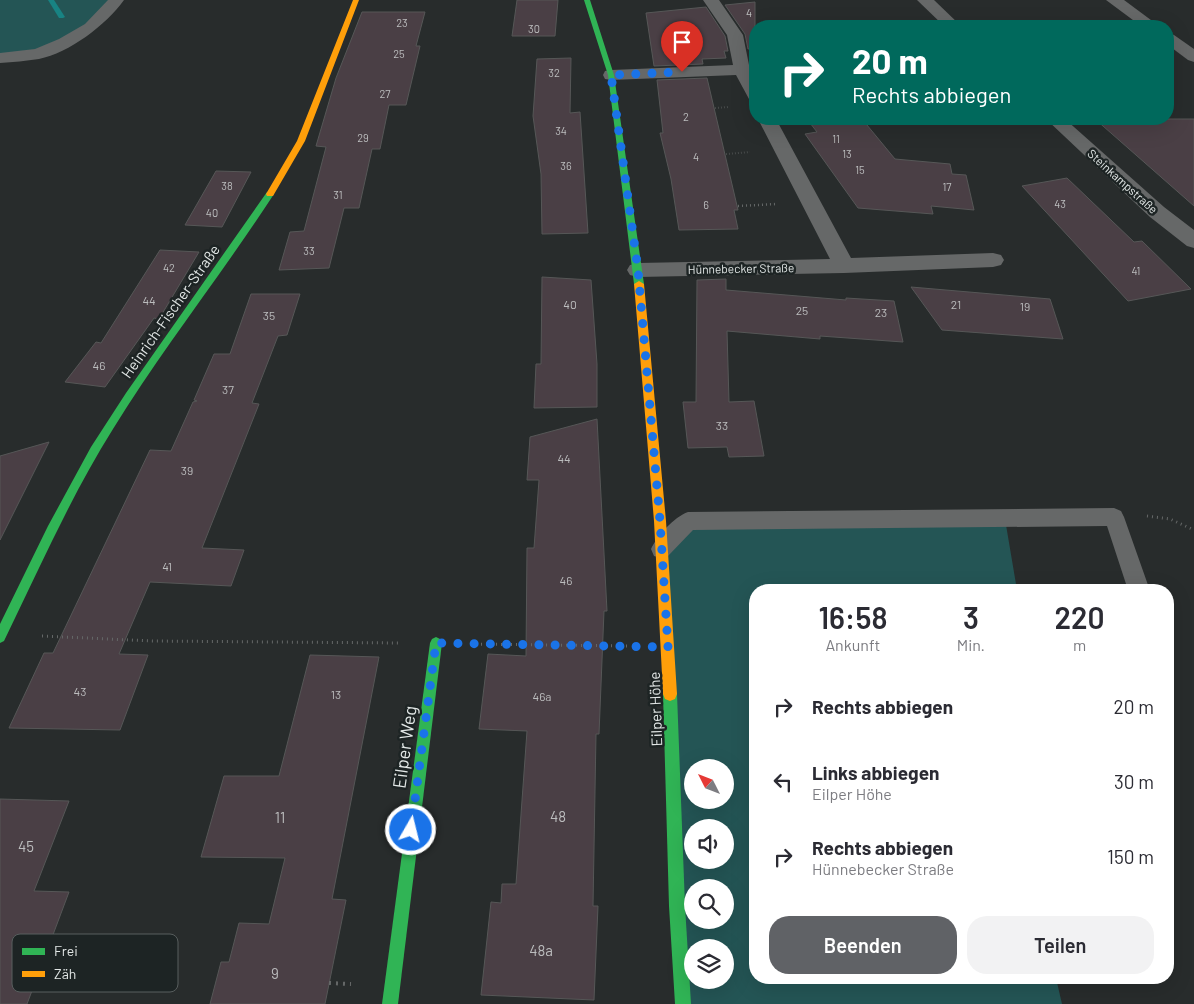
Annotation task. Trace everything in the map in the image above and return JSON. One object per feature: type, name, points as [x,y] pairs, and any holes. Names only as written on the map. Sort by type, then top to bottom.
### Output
[{"type":"street","points":[[0,58],[38,54],[65,42],[91,27],[116,0]]},
{"type":"street","name":"Heinrich-Fischer-Straße","points":[[1,636],[78,479],[99,441],[146,369],[250,225],[289,163],[301,141],[356,0]]},
{"type":"street","name":"Eilper Höhe","points":[[587,0],[611,75],[638,270],[668,647],[677,906],[683,1004]]},
{"type":"street","points":[[711,0],[735,35],[742,70],[749,83]]},
{"type":"street","points":[[925,0],[947,20]]},
{"type":"street","points":[[1114,0],[1142,20]]},
{"type":"street","points":[[1174,42],[1194,57]]},
{"type":"street","points":[[611,75],[742,70]]},
{"type":"street","points":[[770,125],[844,266]]},
{"type":"street","name":"Steinkampstraße","points":[[1061,125],[1157,212],[1194,241]]},
{"type":"street","name":"Hünnebecker Straße","points":[[638,270],[844,266],[993,260]]},
{"type":"street","name":"Eilper Weg","points":[[390,1004],[436,643]]},
{"type":"lane","points":[[661,549],[688,522],[1114,517],[1137,584]]},
{"type":"path","points":[[1114,517],[1139,515],[1170,519],[1194,530]]},
{"type":"path","points":[[1,636],[152,641],[668,647]]},
{"type":"shaded area","points":[[0,0],[116,0],[65,42],[0,58]]},
{"type":"shaded area","points":[[1005,519],[1016,584],[749,584],[749,984],[1057,984],[1062,1004],[683,1004],[661,549],[688,521]]},
{"type":"building","points":[[517,0],[558,0],[555,36],[512,36]]},
{"type":"building","points":[[755,2],[755,20],[749,20],[749,49],[745,34],[725,5]]},
{"type":"building","points":[[706,7],[725,36],[728,51],[724,51],[726,58],[702,59],[703,64],[654,66],[646,13]]},
{"type":"building","points":[[362,12],[425,12],[416,46],[420,46],[406,105],[389,105],[380,149],[372,149],[359,208],[344,208],[329,268],[279,270],[290,232],[304,231],[326,147],[316,146],[336,78]]},
{"type":"building","points":[[571,58],[570,113],[580,112],[588,233],[542,234],[541,174],[533,116],[537,59]]},
{"type":"building","points":[[707,78],[738,210],[734,210],[738,229],[679,230],[671,179],[660,133],[663,133],[657,80]]},
{"type":"building","points":[[1174,119],[1194,119],[1194,206],[1102,125],[1174,125]]},
{"type":"building","points":[[812,125],[867,125],[895,159],[950,164],[952,174],[966,175],[974,210],[931,206],[933,214],[858,208],[805,134],[817,132]]},
{"type":"building","points":[[216,171],[251,172],[222,227],[185,225]]},
{"type":"building","points":[[1067,178],[1134,242],[1142,241],[1191,289],[1128,301],[1022,186]]},
{"type":"building","points":[[160,250],[199,252],[159,319],[154,318],[105,387],[65,382],[96,342],[101,343]]},
{"type":"building","points":[[542,277],[591,280],[597,364],[597,407],[534,408],[536,364],[541,364]]},
{"type":"building","points":[[726,279],[726,290],[846,300],[846,298],[894,301],[903,342],[820,336],[820,339],[727,331],[729,402],[754,401],[764,456],[729,457],[727,447],[688,448],[683,402],[696,402],[697,280]]},
{"type":"building","points":[[911,287],[1050,299],[1063,339],[942,330]]},
{"type":"building","points":[[251,294],[300,294],[287,335],[278,336],[252,403],[259,404],[202,548],[244,550],[231,586],[150,582],[119,654],[148,655],[120,730],[9,728],[44,653],[53,653],[150,450],[171,451],[193,402],[197,401],[194,400],[214,354],[230,354]]},
{"type":"building","points":[[597,419],[607,611],[604,611],[599,734],[596,734],[593,906],[598,906],[594,1000],[481,995],[491,902],[501,903],[502,884],[516,884],[527,731],[479,729],[488,654],[526,656],[527,548],[534,548],[539,480],[527,480],[530,437]]},
{"type":"building","points":[[49,442],[0,540],[0,456]]},
{"type":"building","points":[[310,655],[379,657],[332,899],[346,900],[325,1004],[210,1004],[221,962],[229,962],[239,923],[269,924],[285,858],[201,857],[224,776],[279,776]]},
{"type":"building","points":[[0,799],[69,801],[34,891],[69,892],[53,934],[12,934],[12,992],[32,992],[27,1004],[0,1004]]},
{"type":"waterway","points":[[51,0],[61,17]]},
{"type":"traffic: fast","points":[[587,0],[611,75],[639,284]]},
{"type":"traffic: fast","points":[[0,637],[52,529],[94,450],[129,396],[270,194]]},
{"type":"traffic: fast","points":[[390,1004],[436,643]]},
{"type":"traffic: fast","points":[[670,694],[677,906],[683,1004]]},
{"type":"traffic: slow","points":[[270,194],[301,141],[356,0]]},
{"type":"traffic: slow","points":[[639,284],[660,521],[670,694]]},
{"type":"route","points":[[411,830],[436,643],[668,647],[660,521],[638,270],[611,75],[682,72]]}]
